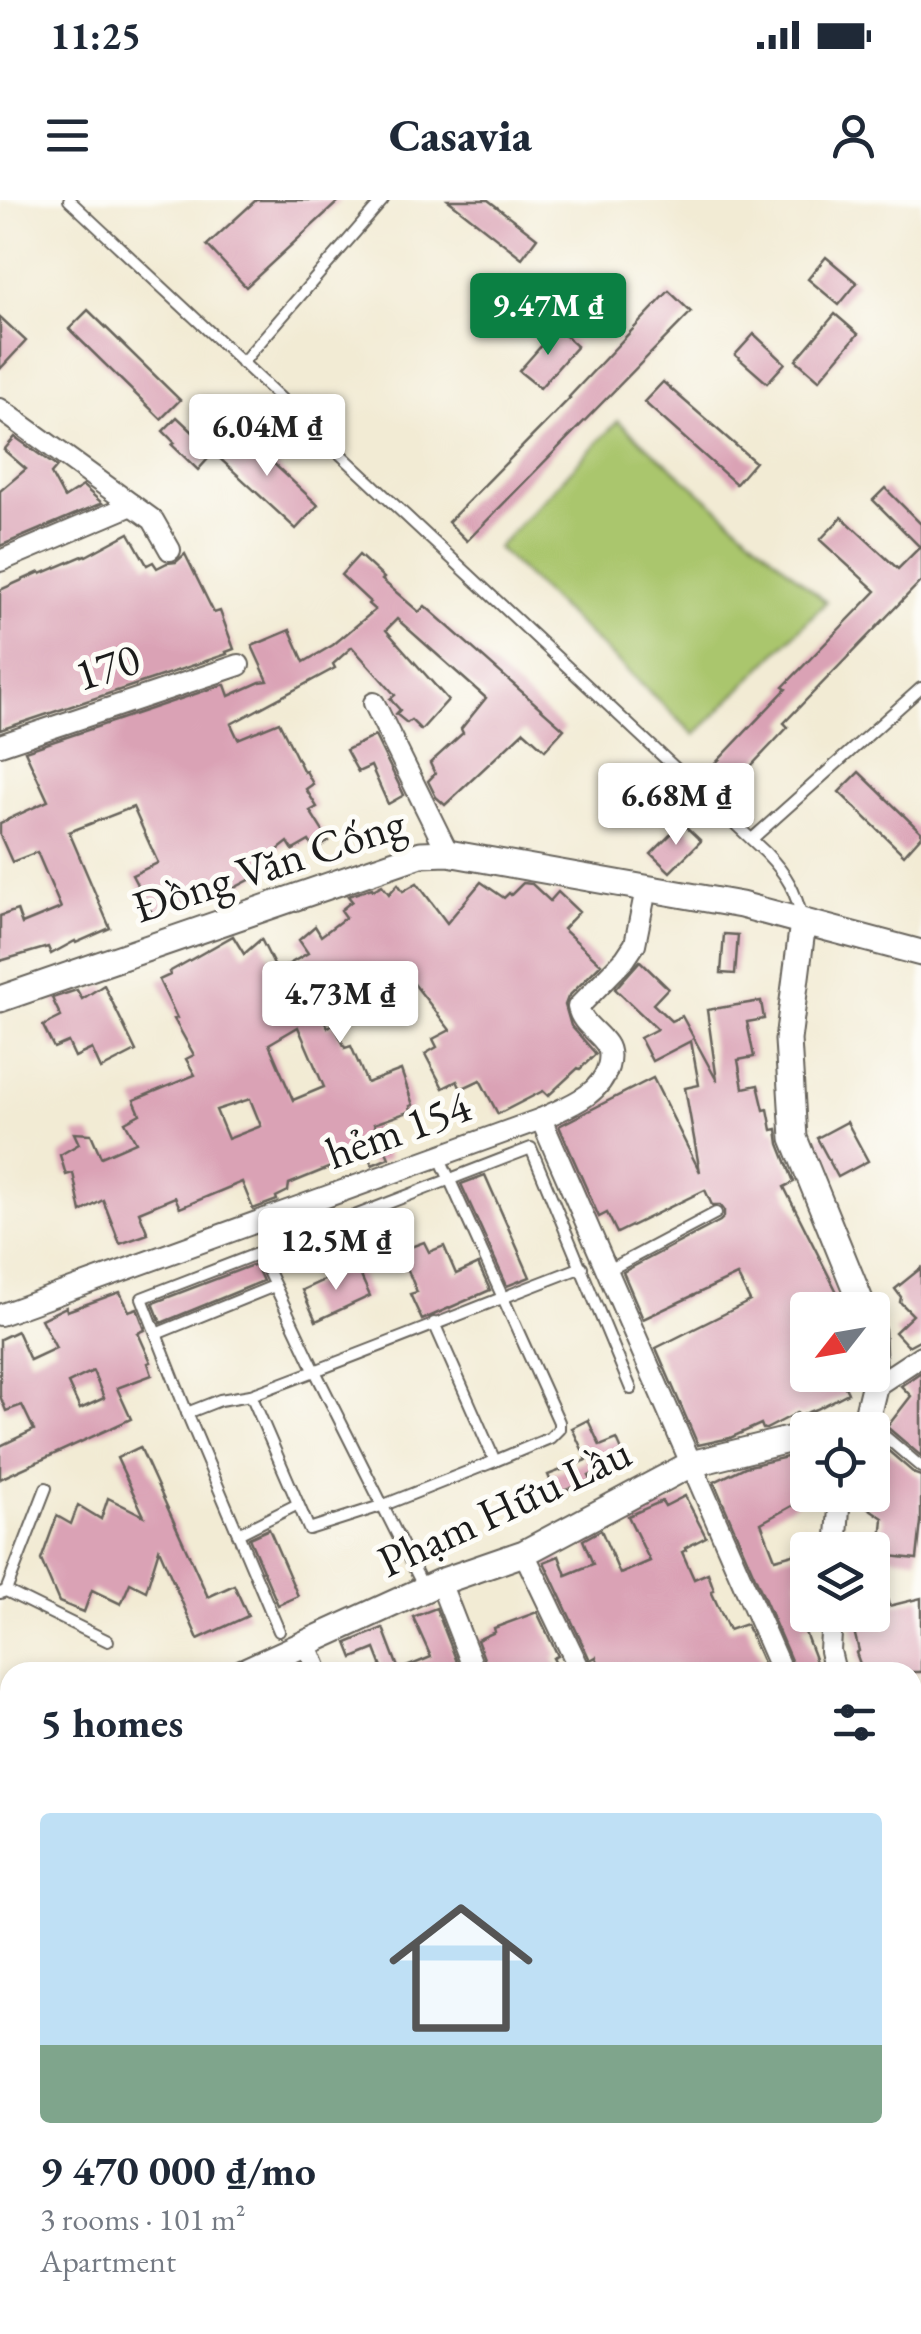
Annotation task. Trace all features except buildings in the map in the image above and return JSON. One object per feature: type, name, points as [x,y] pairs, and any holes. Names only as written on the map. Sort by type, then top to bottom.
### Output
[{"type":"street","points":[[3,416],[153,520],[170,550]]},
{"type":"street","points":[[0,561],[132,506]]},
{"type":"street","name":"170","points":[[0,744],[239,665]]},
{"type":"street","points":[[374,703],[448,853]]},
{"type":"street","name":"Đồng Văn Cống","points":[[0,999],[421,854],[448,853],[742,906],[921,953]]},
{"type":"street","name":"hẻm 154","points":[[0,1315],[541,1119],[594,1092],[602,1083],[610,1052],[578,1014],[578,1007],[625,960],[635,944],[646,889]]},
{"type":"street","points":[[803,922],[788,1040],[794,1138],[857,1292]]},
{"type":"street","points":[[541,1119],[778,1662]]},
{"type":"street","points":[[890,1376],[921,1356]]},
{"type":"street","name":"Phạm Hữu Lầu","points":[[267,1662],[432,1585],[524,1554],[692,1464],[790,1440]]},
{"type":"street","points":[[524,1554],[576,1662]]},
{"type":"street","points":[[432,1585],[470,1662]]},
{"type":"street","points":[[831,1632],[832,1662]]},
{"type":"street","points":[[307,1645],[314,1662]]},
{"type":"lane","points":[[69,200],[752,839],[785,873],[796,893],[803,922]]},
{"type":"lane","points":[[242,362],[383,200]]},
{"type":"lane","points":[[752,839],[921,688]]},
{"type":"lane","points":[[279,1631],[142,1298],[532,1148],[631,1388]]},
{"type":"lane","points":[[251,1395],[309,1529],[384,1505],[495,1461],[550,1438],[559,1429],[439,1156]]},
{"type":"lane","points":[[608,1271],[716,1213]]},
{"type":"lane","points":[[259,1252],[384,1505],[432,1585]]},
{"type":"lane","points":[[187,1413],[220,1400],[251,1395],[582,1267]]},
{"type":"lane","points":[[156,1334],[274,1286]]},
{"type":"lane","points":[[434,1324],[495,1461]]},
{"type":"lane","points":[[890,1444],[921,1467]]},
{"type":"lane","points":[[46,1488],[3,1592],[108,1641]]},
{"type":"lane","points":[[238,1534],[298,1504]]},
{"type":"green space","points":[[618,421],[826,602],[695,735],[497,548]]}]
